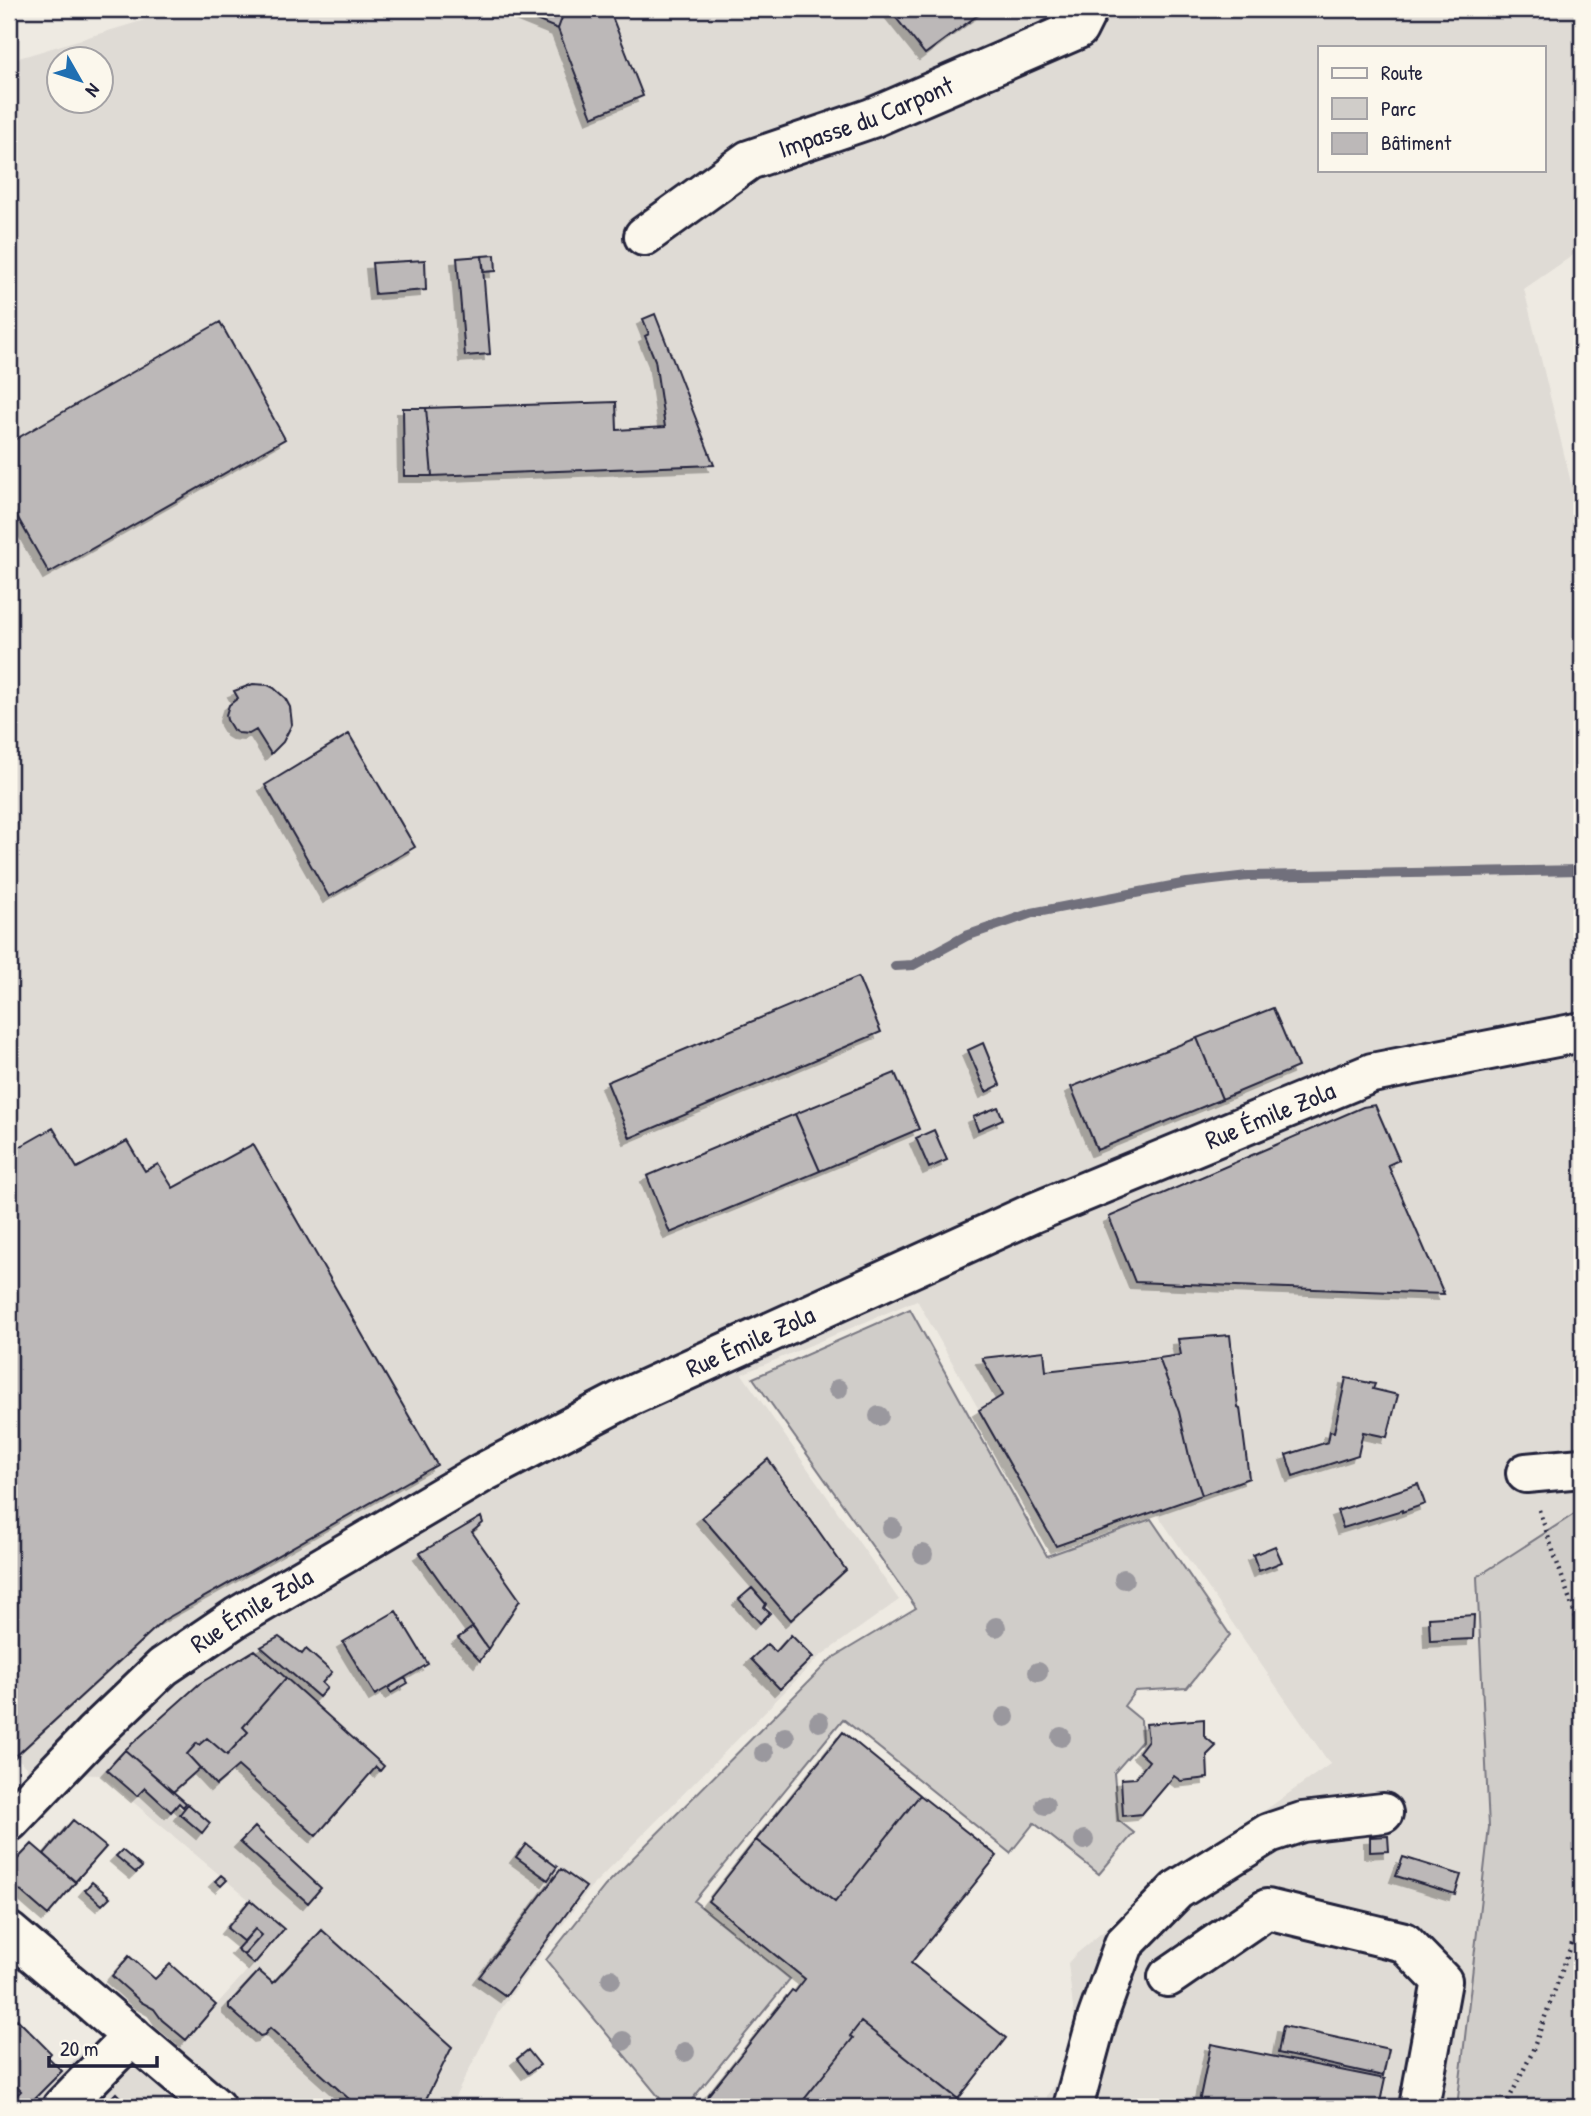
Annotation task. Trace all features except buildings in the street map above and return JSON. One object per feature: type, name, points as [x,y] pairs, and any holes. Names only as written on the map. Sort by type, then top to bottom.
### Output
[{"type":"street","name":"Impasse du Carpont","points":[[644,236],[749,160],[872,118],[1078,29],[1088,9]]},
{"type":"street","name":"Rue Émile Zola","points":[[9,1822],[93,1734],[163,1667],[237,1617],[482,1473],[630,1396],[1033,1213],[1372,1073],[1582,1032]]},
{"type":"street","points":[[1526,1473],[1582,1468]]},
{"type":"street","points":[[1074,2101],[1097,2019],[1124,1944],[1177,1890],[1269,1833],[1302,1822],[1383,1813]]},
{"type":"street","points":[[1168,1978],[1267,1909],[1404,1941],[1442,1981],[1419,2107]]},
{"type":"street","points":[[9,1931],[215,2107]]},
{"type":"street","points":[[62,2107],[132,2036]]},
{"type":"path","points":[[1526,1473],[1582,1635]]},
{"type":"path","points":[[1505,2107],[1531,2055],[1582,1916]]},
{"type":"shaded area","points":[[181,9],[1582,9],[1582,249],[1524,289],[1582,528],[1582,1509],[1477,1578],[1489,1827],[1457,2107],[1046,2107],[1047,2095],[1078,2053],[1068,1963],[1153,1890],[1330,1764],[1155,1511],[1056,1546],[917,1300],[742,1374],[899,1600],[819,1657],[589,1889],[498,2013],[450,2107],[26,2107],[91,2043],[186,2039],[284,1929],[101,1775],[31,1773],[9,1748],[9,61],[46,50],[46,116],[116,116],[116,46],[59,46]]},
{"type":"green space","points":[[910,1309],[1047,1556],[1151,1519],[1230,1635],[1187,1688],[1135,1691],[1124,1706],[1141,1720],[1142,1741],[1114,1773],[1118,1820],[1134,1833],[1099,1874],[1034,1823],[1010,1853],[843,1719],[694,1901],[790,1979],[686,2107],[667,2107],[546,1960],[605,1886],[831,1659],[916,1608],[753,1378]]},
{"type":"green space","points":[[1582,1509],[1582,2107],[1457,2107],[1489,1827],[1477,1577]]},
{"type":"waterway","points":[[895,966],[913,965],[966,936],[1032,913],[1187,883],[1248,876],[1582,870]]}]
